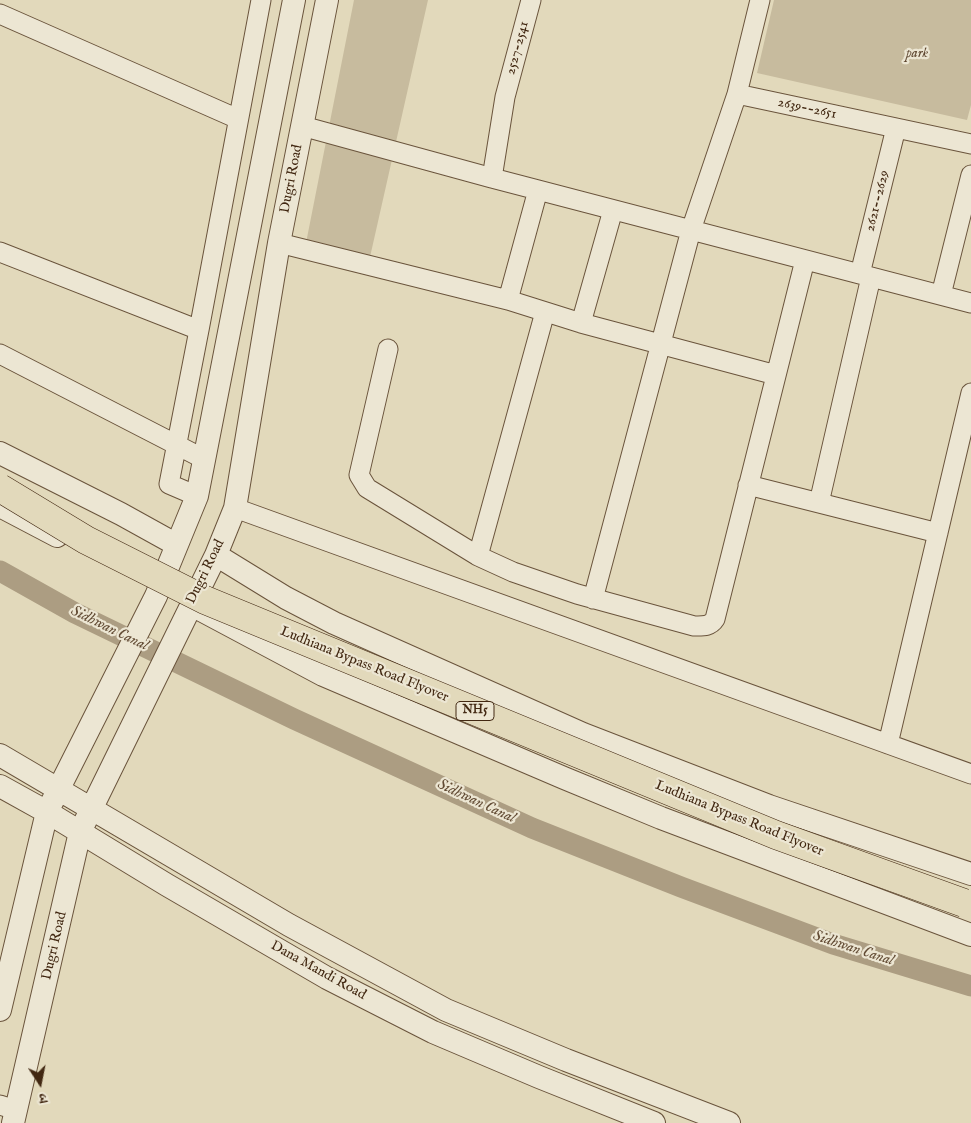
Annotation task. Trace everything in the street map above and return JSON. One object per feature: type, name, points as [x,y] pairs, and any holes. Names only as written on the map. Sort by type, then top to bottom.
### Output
[{"type":"highway","name":"Ludhiana Bypass Road Flyover","points":[[0,488],[86,540],[205,600],[776,835],[964,903]]},
{"type":"street","points":[[197,496],[168,484],[261,0]]},
{"type":"street","points":[[0,1010],[47,812],[158,593],[197,496],[294,0]]},
{"type":"street","name":"Dugri Road","points":[[10,1112],[80,832],[216,555],[235,508],[279,243],[327,0]]},
{"type":"street","name":"2527-2541","points":[[492,178],[505,96],[531,0]]},
{"type":"street","points":[[594,598],[691,230],[737,94],[760,0]]},
{"type":"street","points":[[0,14],[238,119]]},
{"type":"street","name":"2639--2651","points":[[737,94],[971,144]]},
{"type":"street","points":[[302,126],[492,178],[971,303]]},
{"type":"street","name":"2621--2629","points":[[819,503],[896,128]]},
{"type":"street","points":[[941,295],[971,176]]},
{"type":"street","points":[[508,300],[538,190]]},
{"type":"street","points":[[581,323],[613,210]]},
{"type":"street","points":[[279,243],[508,300],[581,323],[776,375]]},
{"type":"street","points":[[0,252],[199,330]]},
{"type":"street","points":[[388,349],[359,475],[367,488],[478,556],[513,572],[594,598],[694,626],[702,626],[712,623],[715,619],[805,260]]},
{"type":"street","points":[[478,556],[545,312]]},
{"type":"street","points":[[0,354],[204,459]]},
{"type":"street","points":[[888,744],[971,393]]},
{"type":"street","points":[[0,453],[121,514],[177,545]]},
{"type":"street","points":[[748,485],[938,533]]},
{"type":"street","points":[[0,506],[158,593],[324,675],[661,818],[971,935]]},
{"type":"street","points":[[235,508],[971,774]]},
{"type":"street","points":[[216,555],[286,598],[334,623],[583,734],[769,806],[971,874]]},
{"type":"street","points":[[0,755],[92,807],[289,925],[446,1010],[566,1060],[729,1123]]},
{"type":"street","name":"Dana Mandi Road","points":[[0,786],[327,978],[416,1023],[539,1077],[654,1123]]},
{"type":"green space","points":[[354,0],[428,0],[370,257],[306,243]]},
{"type":"green space","name":"park","points":[[774,0],[971,0],[971,105],[967,120],[757,73]]},
{"type":"waterway","name":"Sidhwan Canal","points":[[0,571],[75,613],[294,719],[532,828],[833,944],[971,986]]}]
